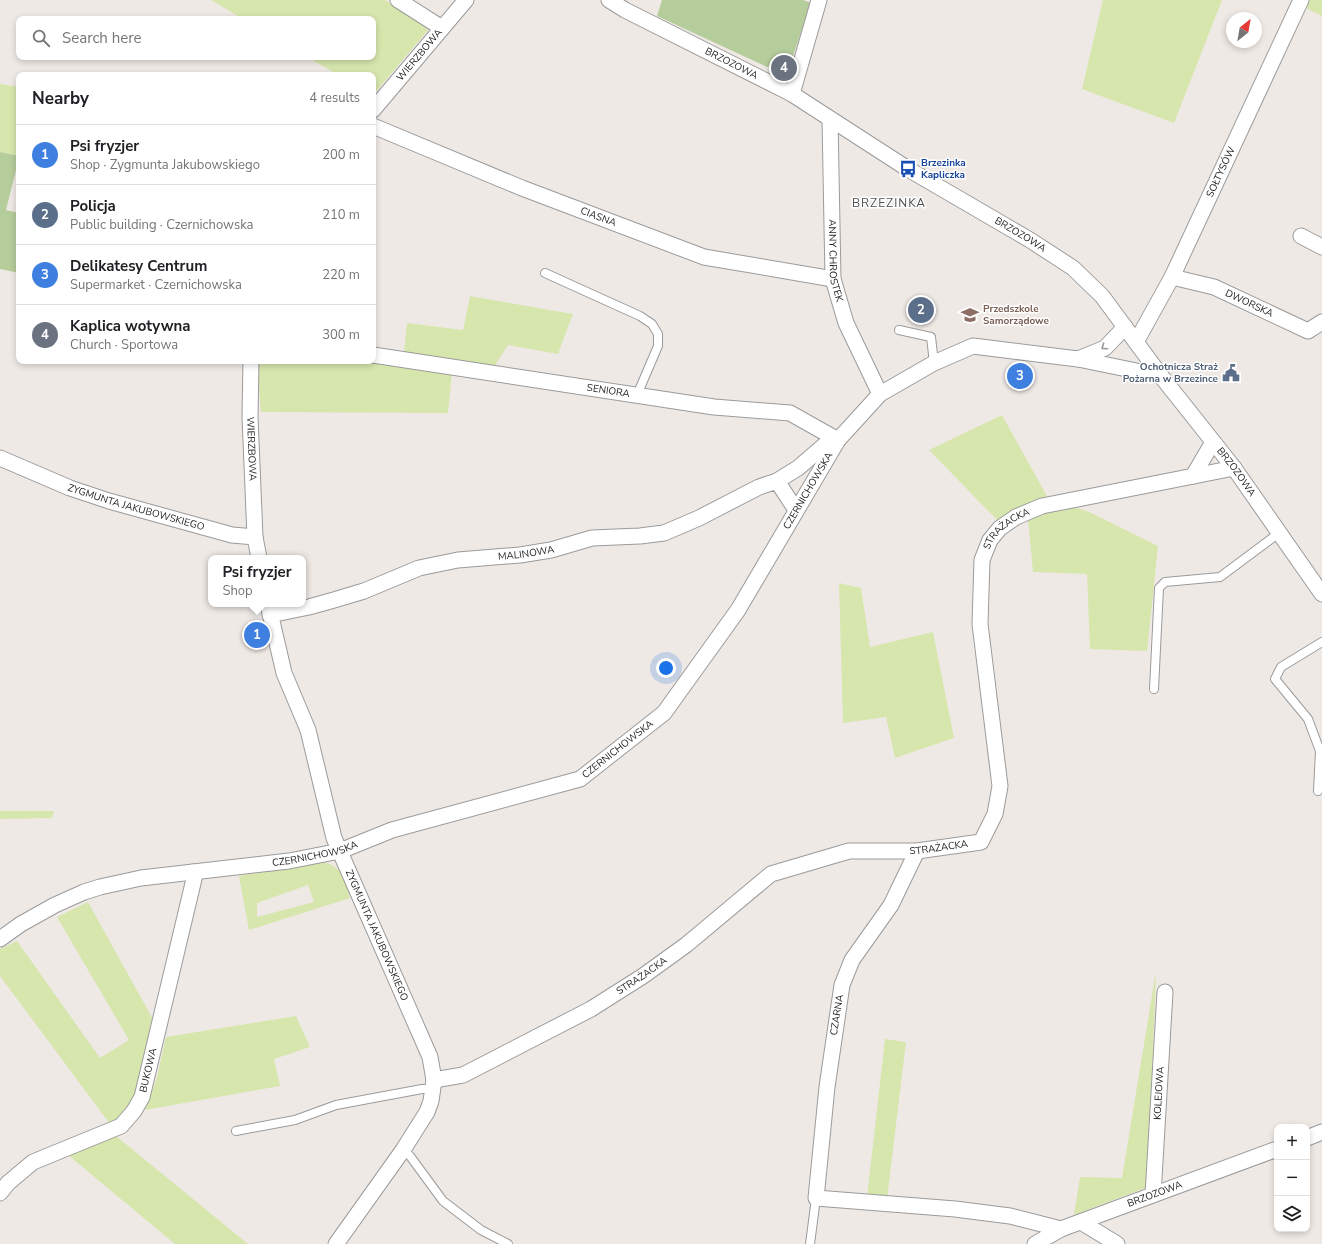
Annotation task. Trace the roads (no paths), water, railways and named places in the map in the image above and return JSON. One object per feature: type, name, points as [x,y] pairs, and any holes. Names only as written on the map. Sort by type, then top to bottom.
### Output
[{"type":"street","points":[[398,0],[442,28]]},
{"type":"street","name":"WIERZBOWA","points":[[376,106],[466,0]]},
{"type":"street","name":"BRZOZOWA","points":[[609,0],[625,10],[792,94],[908,169],[1030,240],[1073,268],[1102,296],[1161,376],[1234,468],[1322,594]]},
{"type":"street","points":[[792,94],[819,0]]},
{"type":"street","name":"SOŁTYSÓW","points":[[1136,342],[1172,277],[1300,0]]},
{"type":"street","name":"ANNY CHROSTEK","points":[[830,119],[833,279],[846,323],[880,394]]},
{"type":"street","name":"CIASNA","points":[[376,127],[522,188],[704,257],[833,279]]},
{"type":"street","points":[[1301,236],[1322,247]]},
{"type":"street","name":"DWORSKA","points":[[1172,277],[1214,287],[1308,331],[1322,322]]},
{"type":"street","name":"CZERNICHOWSKA","points":[[1078,359],[1105,348],[1125,327]]},
{"type":"street","name":"CZERNICHOWSKA","points":[[0,939],[21,924],[55,905],[84,892],[100,887],[141,878],[289,861],[340,852],[392,830],[580,779],[664,713],[738,610],[838,440],[880,394],[934,363],[973,346],[1078,359],[1161,376]]},
{"type":"street","name":"SENIORA","points":[[376,355],[714,407],[790,413],[838,440]]},
{"type":"street","name":"WIERZBOWA","points":[[251,364],[250,417],[255,537]]},
{"type":"street","name":"MALINOWA","points":[[269,609],[309,607],[364,591],[419,568],[458,560],[520,555],[551,550],[592,538],[640,536],[664,533],[699,518],[759,487],[777,481],[798,468],[827,443],[838,440]]},
{"type":"street","points":[[1193,476],[1213,442]]},
{"type":"street","name":"ZYGMUNTA JAKUBOWSKIEGO","points":[[0,458],[70,488],[108,501],[232,535],[255,537]]},
{"type":"street","name":"STRAŻACKA","points":[[434,1084],[463,1075],[591,1009],[686,945],[771,874],[849,851],[917,851],[981,842],[995,814],[1000,786],[980,624],[982,560],[990,540],[1000,528],[1016,517],[1042,506],[1234,468]]},
{"type":"street","points":[[777,481],[796,510]]},
{"type":"street","points":[[255,537],[258,555]]},
{"type":"street","name":"ZYGMUNTA JAKUBOWSKIEGO","points":[[269,609],[284,673],[308,730],[334,838],[430,1057],[434,1084],[431,1101],[427,1112],[336,1244]]},
{"type":"street","name":"CZARNA","points":[[816,1198],[827,1087],[842,985],[852,960],[891,905],[917,851]]},
{"type":"street","name":"BUKOWA","points":[[0,1193],[8,1183],[33,1162],[121,1126],[134,1111],[142,1096],[194,879],[193,872]]},
{"type":"street","name":"KOLEJOWA","points":[[1153,1195],[1165,992]]},
{"type":"street","points":[[1310,1137],[1322,1132]]},
{"type":"street","name":"BRZOZOWA","points":[[1035,1244],[1061,1229],[1274,1150]]},
{"type":"street","points":[[816,1198],[955,1209],[1010,1216],[1061,1229]]},
{"type":"street","points":[[1081,1222],[1117,1244]]},
{"type":"lane","points":[[544,273],[640,316],[652,324],[658,334],[658,346],[636,395]]},
{"type":"lane","points":[[899,330],[931,337],[934,363]]},
{"type":"lane","points":[[1154,689],[1159,588],[1165,582],[1220,576],[1279,533]]},
{"type":"lane","points":[[1318,790],[1320,751],[1308,719],[1275,679],[1281,667],[1322,642]]},
{"type":"lane","points":[[236,1131],[295,1120],[336,1105],[422,1089],[434,1084]]},
{"type":"lane","points":[[402,1150],[410,1156],[442,1201],[481,1230],[508,1244]]},
{"type":"lane","name":"CZARNA","points":[[810,1244],[816,1198]]},
{"type":"place","name":"Kaplica wotywna","points":[[784,68]]},
{"type":"place","name":"Brzezinka Kapliczka","points":[[908,169]]},
{"type":"place","name":"Policja","points":[[921,310]]},
{"type":"place","name":"Przedszkole Samorządowe","points":[[970,315]]},
{"type":"place","name":"Ochotnicza Straż Pożarna w Brzezince","points":[[1231,373]]},
{"type":"place","name":"Delikatesy Centrum","points":[[1020,376]]},
{"type":"place","name":"Psi fryzjer","points":[[257,635]]},
{"type":"district","name":"BRZEZINKA","points":[[889,203]]}]
